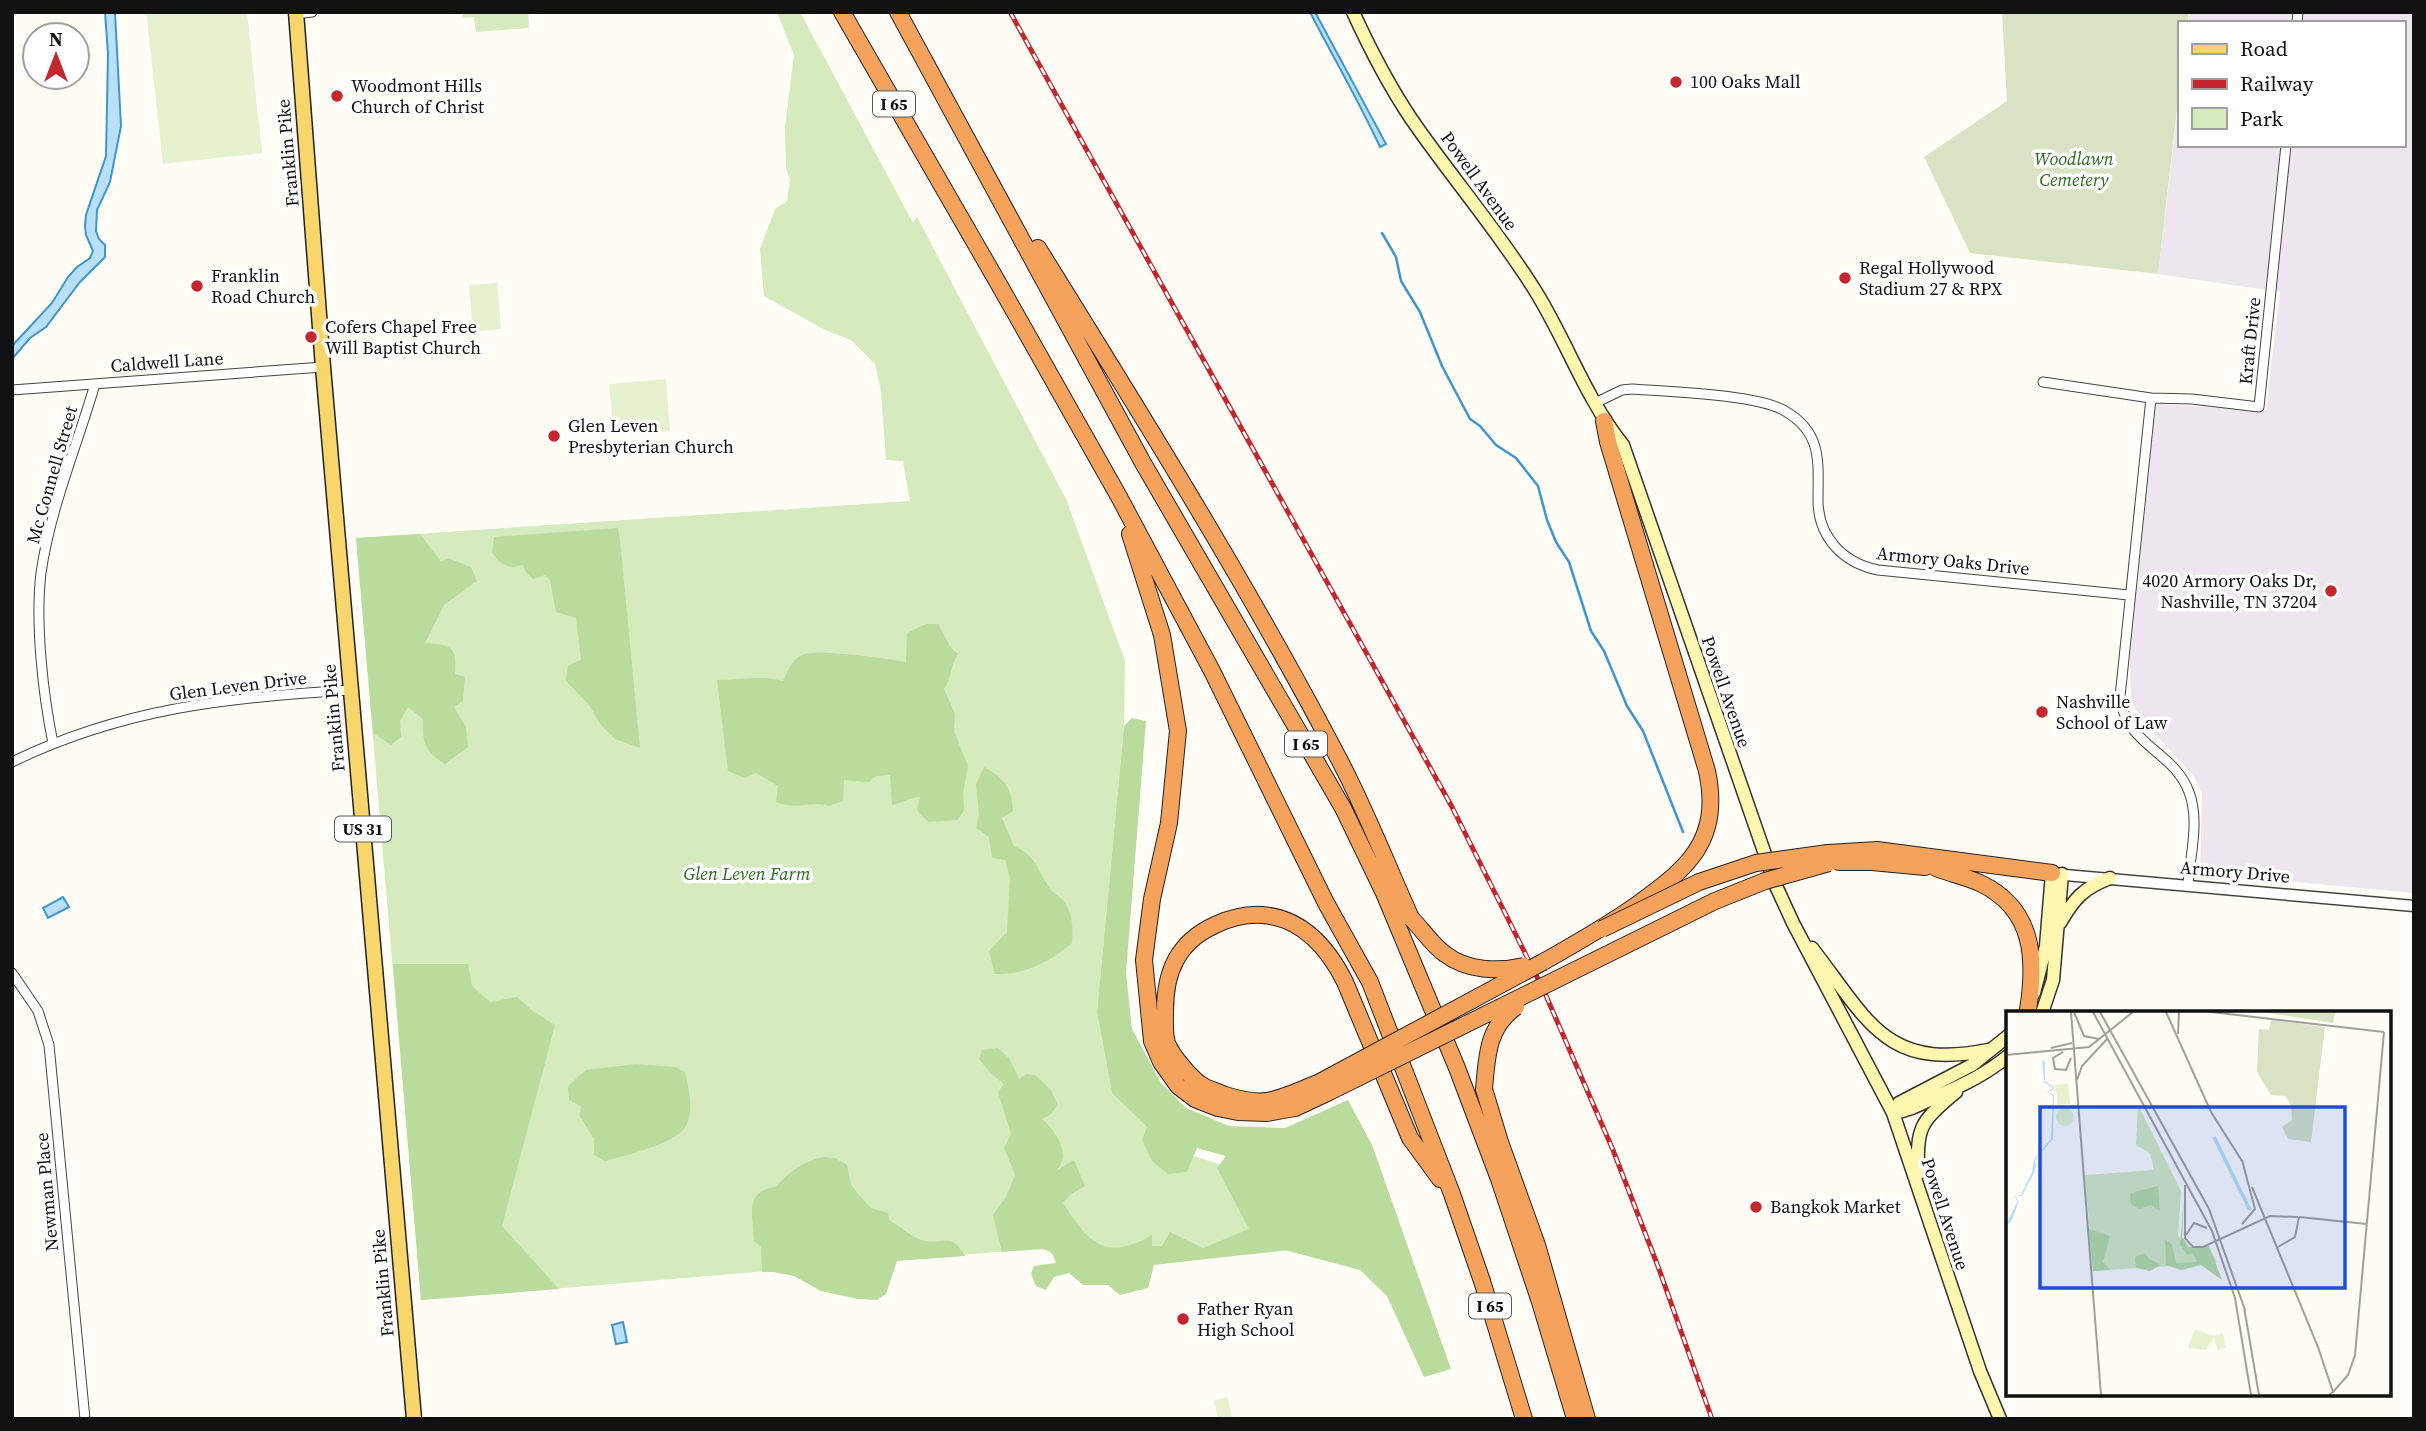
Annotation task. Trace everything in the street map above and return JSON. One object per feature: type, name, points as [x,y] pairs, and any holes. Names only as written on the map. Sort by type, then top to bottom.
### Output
[{"type":"highway","name":"I 65","points":[[842,12],[1118,495],[1212,671],[1326,903],[1370,982],[1452,1194],[1524,1419]]},
{"type":"highway","name":"I 65","points":[[898,12],[1143,463],[1355,832],[1399,930],[1499,1179],[1541,1302],[1575,1419]]},
{"type":"highway","points":[[951,109],[1139,411],[1264,623],[1342,765],[1411,918],[1444,954],[1468,966],[1501,971],[1543,962]]},
{"type":"highway","points":[[1602,929],[1684,869],[1700,848],[1710,815],[1711,797],[1707,771],[1604,421]]},
{"type":"highway","points":[[1118,495],[1162,635],[1178,731],[1169,823],[1152,899],[1144,960],[1152,1041],[1161,1062],[1178,1086],[1195,1099],[1238,1112],[1267,1113],[1295,1108],[1322,1088],[1602,929],[1699,883],[1756,863],[1829,858],[1877,850],[2057,874]]},
{"type":"highway","points":[[1452,1194],[1410,1138],[1345,982],[1315,937],[1284,920],[1247,916],[1230,918],[1200,932],[1186,943],[1174,959],[1167,980],[1167,1043],[1178,1062],[1203,1086],[1241,1100],[1267,1101],[1322,1088],[1552,982],[1715,901],[1829,858],[1936,868],[2057,874]]},
{"type":"highway","points":[[1936,868],[1983,884],[2005,900],[2017,914],[2032,955],[2032,1011]]},
{"type":"highway","points":[[1552,982],[1503,1016],[1489,1045],[1484,1089],[1537,1245],[1587,1419]]},
{"type":"main road","name":"Powell Avenue","points":[[1353,12],[1412,121],[1464,188],[1537,292],[1604,421],[1623,445],[1776,886],[1893,1113],[1975,1358],[2000,1419]]},
{"type":"main road","name":"Franklin Pike","points":[[295,13],[414,1419]]},
{"type":"main road","points":[[2033,1011],[2053,980],[2058,926],[2057,874]]},
{"type":"main road","points":[[2032,1011],[2042,970],[2057,874]]},
{"type":"main road","points":[[2058,926],[2073,901],[2091,885],[2110,878]]},
{"type":"main road","points":[[1793,923],[1871,1024],[1891,1042],[1907,1050],[1933,1056],[1988,1050]]},
{"type":"main road","points":[[1893,1113],[1899,1103],[1972,1065],[2006,1037]]},
{"type":"main road","points":[[1893,1113],[1904,1112],[1962,1087],[2006,1058]]},
{"type":"main road","points":[[1918,1188],[1917,1140],[1927,1116],[1962,1087]]},
{"type":"street","points":[[295,13],[312,12]]},
{"type":"street","name":"Kraft Drive","points":[[2043,382],[2151,398],[2192,399],[2259,407],[2286,147]]},
{"type":"street","name":"Caldwell Lane","points":[[12,390],[323,367]]},
{"type":"street","name":"Mc Connell Street","points":[[53,743],[43,671],[39,603],[41,574],[50,531],[95,384]]},
{"type":"street","name":"Armory Oaks Drive","points":[[1595,403],[1622,390],[1633,389],[1759,402],[1787,412],[1802,424],[1817,449],[1818,510],[1825,533],[1838,551],[1864,567],[2129,595]]},
{"type":"street","points":[[2151,398],[2120,703],[2136,736],[2179,774],[2189,791],[2193,817],[2188,885]]},
{"type":"street","name":"Glen Leven Drive","points":[[12,762],[53,743],[138,716],[199,703],[351,690]]},
{"type":"street","name":"Armory Drive","points":[[2057,874],[2414,906]]},
{"type":"street","name":"Newman Place","points":[[12,973],[38,1011],[49,1045],[85,1419]]},
{"type":"shaded area","points":[[2190,12],[2414,12],[2414,893],[2200,873],[2202,794],[2194,776],[2144,722],[2131,702],[2130,658],[2156,404],[2266,410],[2280,292],[2158,274],[2178,106],[2178,147],[2405,147],[2405,21],[2188,21]]},
{"type":"green space","points":[[146,12],[247,12],[262,153],[163,164]]},
{"type":"green space","points":[[463,12],[528,12],[529,28],[476,32],[474,17],[463,18]]},
{"type":"green space","name":"Glen Leven Farm","points":[[777,12],[800,12],[913,223],[917,217],[1066,499],[1125,661],[1124,726],[1097,1012],[1112,1093],[1168,1147],[1227,1167],[1372,1145],[1405,1239],[1093,1270],[1056,1247],[421,1300],[356,538],[910,501],[903,461],[886,460],[881,391],[875,364],[851,340],[825,330],[764,296],[760,249],[775,209],[787,201],[790,179],[786,169],[785,127],[794,55]]},
{"type":"green space","name":"Woodlawn Cemetery","points":[[2002,12],[2189,12],[2187,21],[2178,21],[2178,101],[2158,274],[1970,253],[1924,157],[2007,101]]},
{"type":"green space","points":[[497,283],[501,329],[473,332],[469,285]]},
{"type":"green space","points":[[666,379],[670,431],[614,436],[609,384]]},
{"type":"green space","points":[[618,528],[640,748],[615,739],[566,681],[568,665],[581,660],[576,618],[556,612],[550,580],[545,575],[533,579],[523,565],[506,565],[492,553],[494,537]]},
{"type":"green space","points":[[420,534],[441,562],[448,558],[471,567],[477,581],[444,605],[425,643],[450,648],[455,657],[455,674],[465,677],[463,701],[454,707],[466,727],[468,747],[445,764],[433,755],[426,745],[423,719],[408,707],[400,721],[401,737],[391,745],[373,733],[356,538]]},
{"type":"green space","points":[[926,624],[938,624],[951,648],[958,654],[944,689],[955,714],[954,731],[968,766],[963,793],[964,810],[958,820],[928,822],[917,810],[920,797],[892,805],[890,775],[876,776],[869,782],[844,780],[843,801],[829,806],[791,806],[776,802],[778,786],[756,773],[745,778],[728,771],[717,680],[759,678],[783,681],[795,660],[810,653],[906,662],[907,633]]},
{"type":"green space","points":[[1132,718],[1146,721],[1126,973],[1132,1029],[1161,1083],[1186,1108],[1229,1126],[1285,1128],[1348,1100],[1372,1145],[1451,1369],[1424,1377],[1387,1296],[1360,1270],[1285,1250],[1154,1265],[1148,1288],[1120,1295],[1108,1285],[1083,1285],[1069,1273],[1054,1277],[1046,1290],[1036,1286],[1031,1274],[1034,1266],[1056,1263],[1052,1253],[1043,1249],[1002,1252],[993,1215],[1006,1197],[1015,1175],[1004,1148],[1011,1134],[998,1092],[1004,1084],[991,1074],[979,1059],[982,1050],[998,1048],[1009,1058],[1019,1079],[1026,1074],[1035,1075],[1051,1090],[1058,1105],[1051,1114],[1042,1119],[1053,1130],[1061,1144],[1062,1158],[1056,1171],[1074,1160],[1085,1186],[1063,1203],[1090,1238],[1110,1247],[1122,1247],[1152,1235],[1152,1246],[1162,1246],[1170,1232],[1203,1248],[1249,1229],[1217,1168],[1226,1156],[1197,1148],[1187,1172],[1168,1174],[1152,1161],[1142,1140],[1147,1127],[1112,1093],[1097,1012],[1124,726]]},
{"type":"green space","points":[[984,767],[997,775],[1009,790],[1013,811],[1002,818],[1014,846],[1033,860],[1052,891],[1066,904],[1072,924],[1072,943],[1064,950],[1027,970],[1006,974],[995,974],[989,951],[1007,932],[1010,878],[1005,860],[992,858],[989,837],[976,828],[979,814],[976,784]]},
{"type":"green space","points":[[393,964],[468,964],[472,986],[490,1002],[517,997],[555,1025],[502,1226],[559,1289],[421,1300]]},
{"type":"green space","points":[[636,1064],[675,1067],[685,1072],[690,1103],[689,1118],[682,1131],[667,1141],[605,1161],[594,1155],[594,1139],[579,1115],[582,1107],[569,1100],[568,1086],[586,1070]]},
{"type":"green space","points":[[824,1157],[835,1158],[847,1165],[851,1184],[871,1208],[888,1213],[889,1220],[921,1240],[951,1241],[965,1256],[897,1261],[886,1294],[877,1300],[821,1291],[794,1276],[762,1272],[761,1247],[754,1241],[754,1200],[765,1189],[776,1187],[797,1168]]},
{"type":"green space","points":[[1227,1397],[1233,1419],[1218,1419],[1214,1401]]},
{"type":"water","points":[[105,12],[115,12],[121,126],[110,182],[97,210],[96,231],[105,245],[105,257],[80,282],[46,327],[30,338],[12,359],[12,346],[52,303],[68,277],[90,258],[93,251],[85,226],[86,215],[106,156],[108,54]]},
{"type":"water","points":[[1310,12],[1315,12],[1386,144],[1380,147]]},
{"type":"water","points":[[63,897],[69,907],[48,918],[43,908]]},
{"type":"water","points":[[623,1322],[627,1342],[616,1344],[612,1325]]},
{"type":"waterway","points":[[1382,233],[1396,257],[1401,281],[1420,312],[1442,366],[1470,419],[1480,426],[1496,445],[1516,458],[1538,486],[1547,520],[1556,542],[1569,562],[1591,631],[1604,651],[1627,706],[1643,731],[1683,832]]},
{"type":"railway","points":[[1010,12],[1452,807],[1544,991],[1613,1150],[1712,1419]]},
{"type":"place","name":"100 Oaks Mall","points":[[1676,82]]},
{"type":"place","name":"Woodmont Hills Church of Christ","points":[[337,96]]},
{"type":"place","name":"Regal Hollywood Stadium 27 & RPX","points":[[1845,278]]},
{"type":"place","name":"Franklin Road Church","points":[[197,286]]},
{"type":"place","name":"Cofers Chapel Free Will Baptist Church","points":[[311,337]]},
{"type":"place","name":"Glen Leven Presbyterian Church","points":[[554,436]]},
{"type":"place","name":"4020 Armory Oaks Dr, Nashville, TN 37204","points":[[2331,591]]},
{"type":"place","name":"Nashville School of Law","points":[[2042,712]]},
{"type":"place","name":"Bangkok Market","points":[[1756,1207]]},
{"type":"place","name":"Father Ryan High School","points":[[1183,1319]]}]
